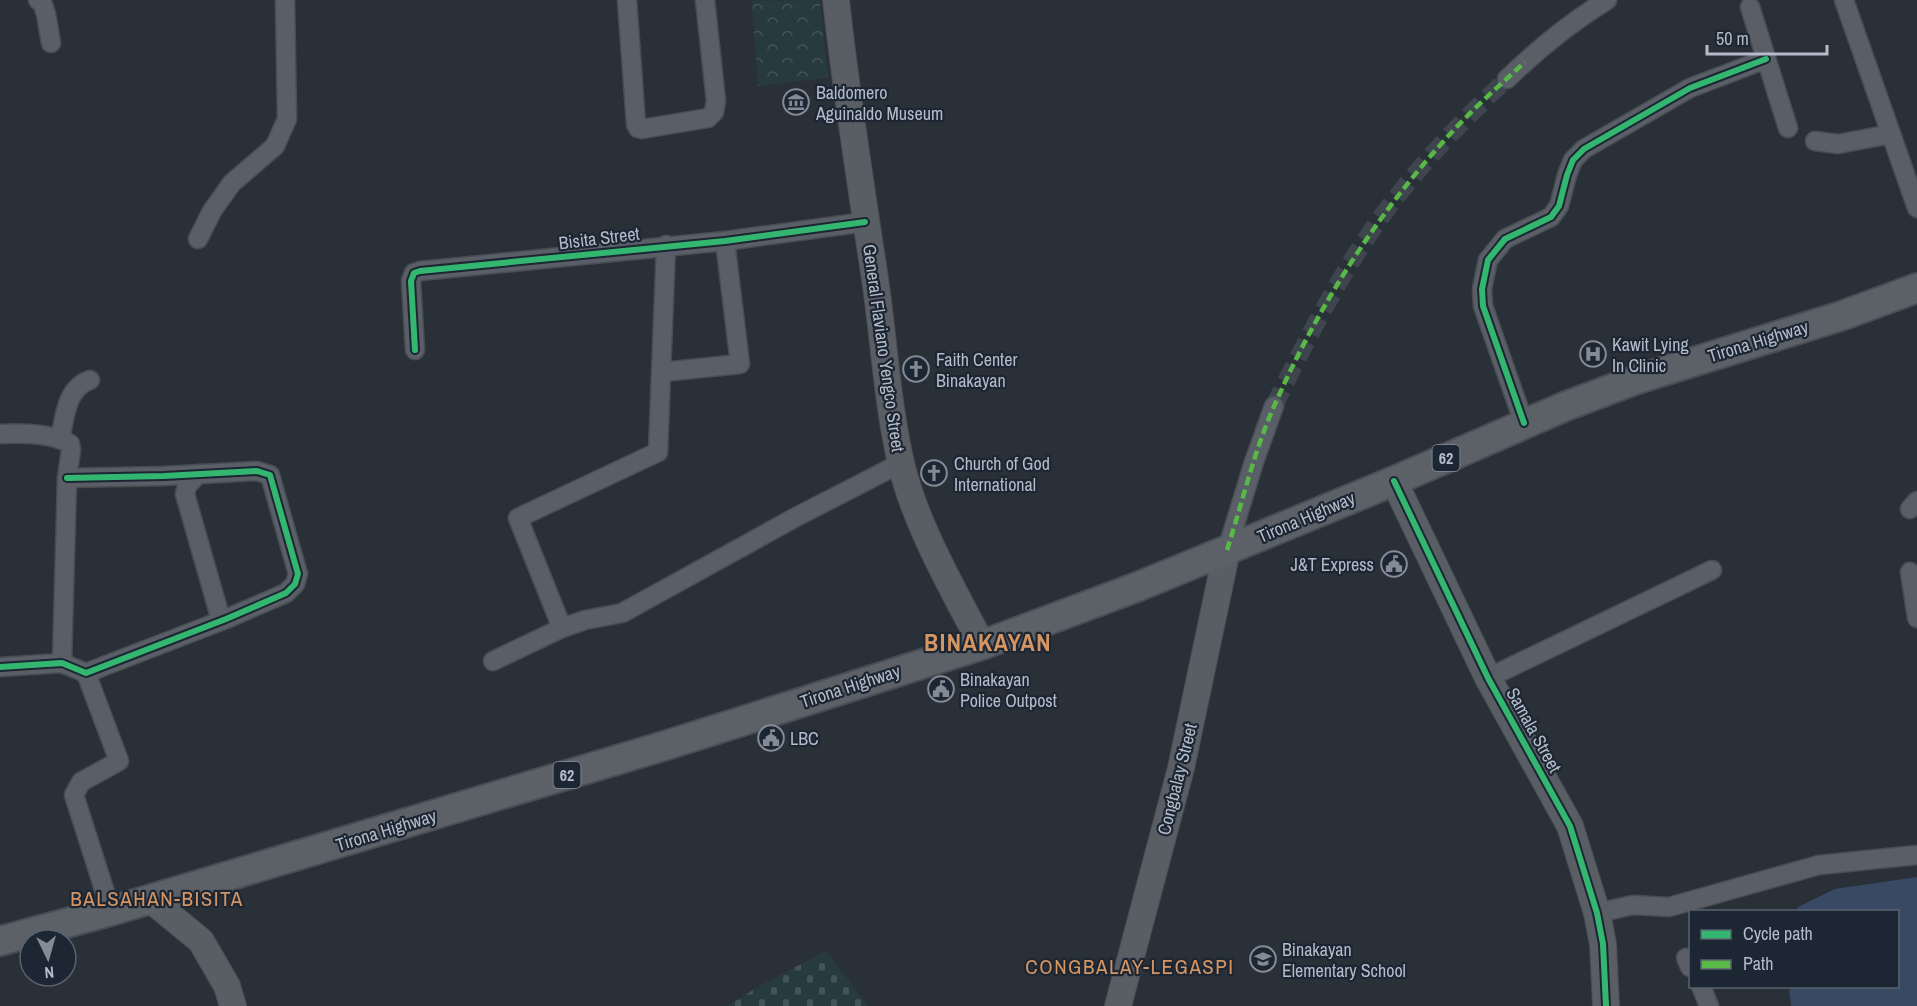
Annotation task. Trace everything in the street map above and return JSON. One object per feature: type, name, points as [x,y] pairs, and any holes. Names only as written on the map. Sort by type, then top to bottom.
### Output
[{"type":"main road","name":"Tirona Highway","points":[[0,941],[150,900],[667,745],[982,645],[1137,587],[1394,481],[1524,423],[1635,380],[1841,316],[1917,288]]},
{"type":"street","points":[[38,0],[42,2],[46,14],[51,44]]},
{"type":"street","points":[[198,239],[212,211],[232,183],[275,146],[287,119],[285,0]]},
{"type":"street","points":[[627,0],[636,124],[642,129],[708,118],[714,112],[715,77],[705,0]]},
{"type":"street","name":"General Flaviano Yengco Street","points":[[836,0],[865,222],[901,463],[917,511],[933,548],[982,645]]},
{"type":"street","points":[[1507,79],[1583,15],[1607,0]]},
{"type":"street","points":[[1844,0],[1917,208]]},
{"type":"street","points":[[1750,7],[1788,128]]},
{"type":"street","points":[[1524,423],[1483,306],[1482,289],[1488,260],[1505,239],[1551,217],[1559,206],[1573,160],[1584,149],[1690,88],[1766,59]]},
{"type":"street","points":[[1815,141],[1838,144],[1891,134]]},
{"type":"street","name":"Bisita Street","points":[[415,350],[411,281],[414,273],[420,271],[725,241],[865,222]]},
{"type":"street","points":[[662,372],[740,364],[725,241]]},
{"type":"street","points":[[562,627],[518,518],[658,452],[666,245]]},
{"type":"street","points":[[60,440],[71,394],[80,384],[90,380]]},
{"type":"street","points":[[1227,550],[1274,406]]},
{"type":"street","points":[[0,434],[22,433],[70,444],[62,663]]},
{"type":"street","points":[[493,661],[562,627],[622,613],[796,517],[901,463]]},
{"type":"street","points":[[0,667],[62,663],[86,673],[286,593],[295,584],[297,574],[270,475],[257,471],[67,478]]},
{"type":"street","points":[[198,474],[187,486],[185,494],[221,620]]},
{"type":"street","name":"Samala Street","points":[[1394,481],[1488,678],[1570,826],[1597,913],[1603,944],[1606,1006]]},
{"type":"street","name":"Congbalay Street","points":[[1118,1006],[1181,768],[1227,550]]},
{"type":"street","points":[[1488,678],[1712,570]]},
{"type":"street","points":[[1910,572],[1917,618]]},
{"type":"street","points":[[86,673],[119,761],[81,782],[74,795],[111,911]]},
{"type":"street","points":[[1597,913],[1634,905],[1669,907],[1819,865],[1917,855]]},
{"type":"street","points":[[150,900],[201,941],[227,986],[233,1006]]},
{"type":"street","points":[[1701,988],[1709,1006]]},
{"type":"green space","points":[[820,0],[828,78],[758,86],[752,1]]},
{"type":"green space","points":[[826,951],[868,1006],[728,1006],[761,985]]},
{"type":"water","points":[[1917,877],[1917,1006],[1791,1006],[1789,988],[1899,988],[1899,910],[1796,910],[1798,907],[1835,889]]},
{"type":"tunnel","points":[[1274,406],[1330,297],[1380,219],[1437,149],[1507,79]]},
{"type":"marked path","points":[[1227,550],[1253,462],[1272,411],[1308,336],[1350,264],[1398,195],[1425,163],[1452,132],[1525,62]]},
{"type":"cycle path","points":[[1524,423],[1483,306],[1482,289],[1488,260],[1505,239],[1551,217],[1559,206],[1573,160],[1584,149],[1690,88],[1766,59]]},
{"type":"cycle path","points":[[415,350],[411,281],[414,273],[420,271],[725,241],[865,222]]},
{"type":"cycle path","points":[[0,667],[62,663],[86,673],[226,619],[286,593],[295,584],[298,574],[270,475],[257,471],[67,478]]},
{"type":"cycle path","points":[[1394,481],[1488,678],[1570,826],[1597,913],[1603,944],[1606,1006]]},
{"type":"place","name":"Baldomero Aguinaldo Museum","points":[[796,102]]},
{"type":"place","name":"Kawit Lying In Clinic","points":[[1593,354]]},
{"type":"place","name":"Faith Center Binakayan","points":[[916,369]]},
{"type":"place","name":"Church of God International","points":[[934,473]]},
{"type":"place","name":"J&T Express","points":[[1394,564]]},
{"type":"place","name":"Binakayan Police Outpost","points":[[941,689]]},
{"type":"place","name":"LBC","points":[[771,738]]},
{"type":"place","name":"Binakayan Elementary School","points":[[1263,959]]},
{"type":"district","name":"BINAKAYAN","points":[[988,642]]},
{"type":"district","name":"BALSAHAN-BISITA","points":[[157,898]]},
{"type":"district","name":"CONGBALAY-LEGASPI","points":[[1130,966]]}]
